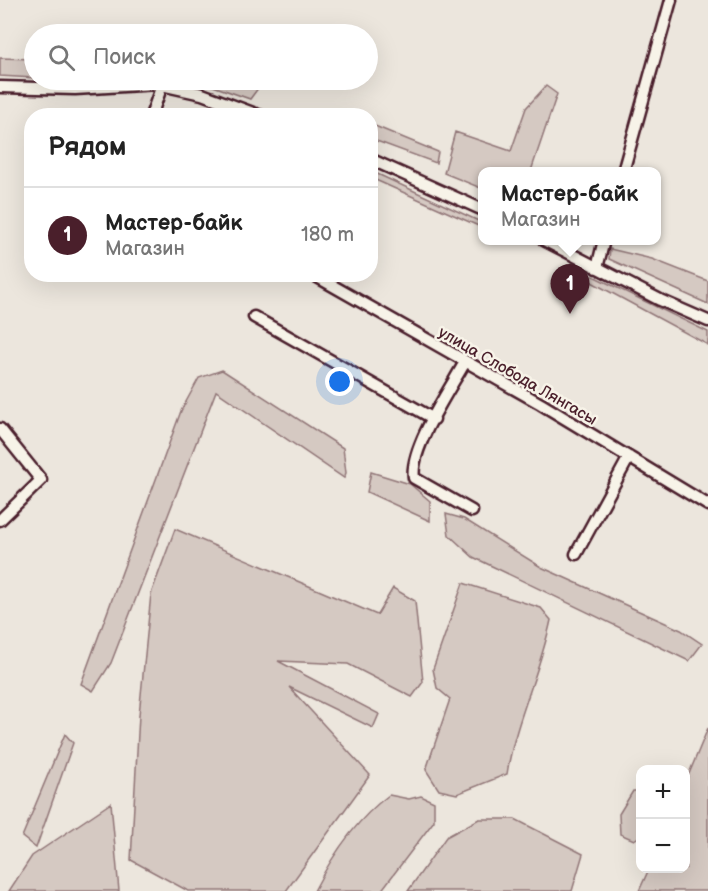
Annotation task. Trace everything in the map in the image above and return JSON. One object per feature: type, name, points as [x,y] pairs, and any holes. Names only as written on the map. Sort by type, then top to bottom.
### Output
[{"type":"street","points":[[624,167],[671,0]]},
{"type":"street","points":[[0,87],[24,88]]},
{"type":"street","points":[[154,108],[160,90]]},
{"type":"street","points":[[184,90],[240,108]]},
{"type":"street","points":[[378,163],[478,208]]},
{"type":"street","points":[[553,245],[708,321]]},
{"type":"street","points":[[597,268],[603,245]]},
{"type":"street","name":"улица Слобода Лянгасы","points":[[326,282],[708,505]]},
{"type":"street","points":[[254,317],[434,419]]},
{"type":"street","points":[[465,362],[421,444],[412,468],[414,478],[472,511]]},
{"type":"street","points":[[0,429],[41,480],[0,520]]},
{"type":"street","points":[[576,554],[629,457]]},
{"type":"shaded area","points":[[0,58],[24,59],[24,77],[0,76]]},
{"type":"shaded area","points":[[546,86],[557,94],[532,167],[478,167],[478,187],[444,173],[455,132],[511,151],[526,108]]},
{"type":"shaded area","points":[[224,90],[257,90],[250,99]]},
{"type":"shaded area","points":[[378,127],[438,152],[436,163],[378,142]]},
{"type":"shaded area","points":[[378,174],[478,221],[478,226],[378,181]]},
{"type":"shaded area","points":[[610,249],[652,259],[708,281],[708,304],[609,259]]},
{"type":"shaded area","points":[[593,276],[708,332],[708,345],[586,279]]},
{"type":"shaded area","points":[[222,370],[343,448],[346,473],[344,478],[216,391],[111,663],[93,691],[81,684],[181,411],[199,378]]},
{"type":"shaded area","points":[[371,472],[410,484],[430,501],[430,521],[367,492]]},
{"type":"shaded area","points":[[446,514],[464,519],[541,567],[681,630],[702,644],[689,661],[473,557],[449,535]]},
{"type":"shaded area","points":[[175,529],[377,615],[393,588],[415,601],[423,682],[412,697],[348,664],[278,661],[379,714],[373,728],[289,687],[370,775],[286,891],[188,891],[131,860],[139,715],[151,594]]},
{"type":"shaded area","points":[[463,583],[541,608],[551,620],[516,735],[507,774],[457,794],[439,790],[426,770],[450,699],[437,688],[433,669]]},
{"type":"shaded area","points":[[708,728],[708,891],[639,891],[647,873],[690,873],[690,771]]},
{"type":"shaded area","points":[[65,734],[73,743],[36,848],[22,837]]},
{"type":"shaded area","points":[[633,791],[636,791],[636,839],[634,840],[620,834],[619,814]]},
{"type":"shaded area","points":[[389,795],[409,799],[421,796],[434,802],[434,821],[381,891],[314,891],[329,864],[356,826]]},
{"type":"shaded area","points":[[111,803],[119,891],[9,891],[32,856]]},
{"type":"shaded area","points":[[479,819],[515,819],[583,854],[572,891],[408,891],[446,837]]},
{"type":"place","name":"Мастер-байк","points":[[570,314]]}]
